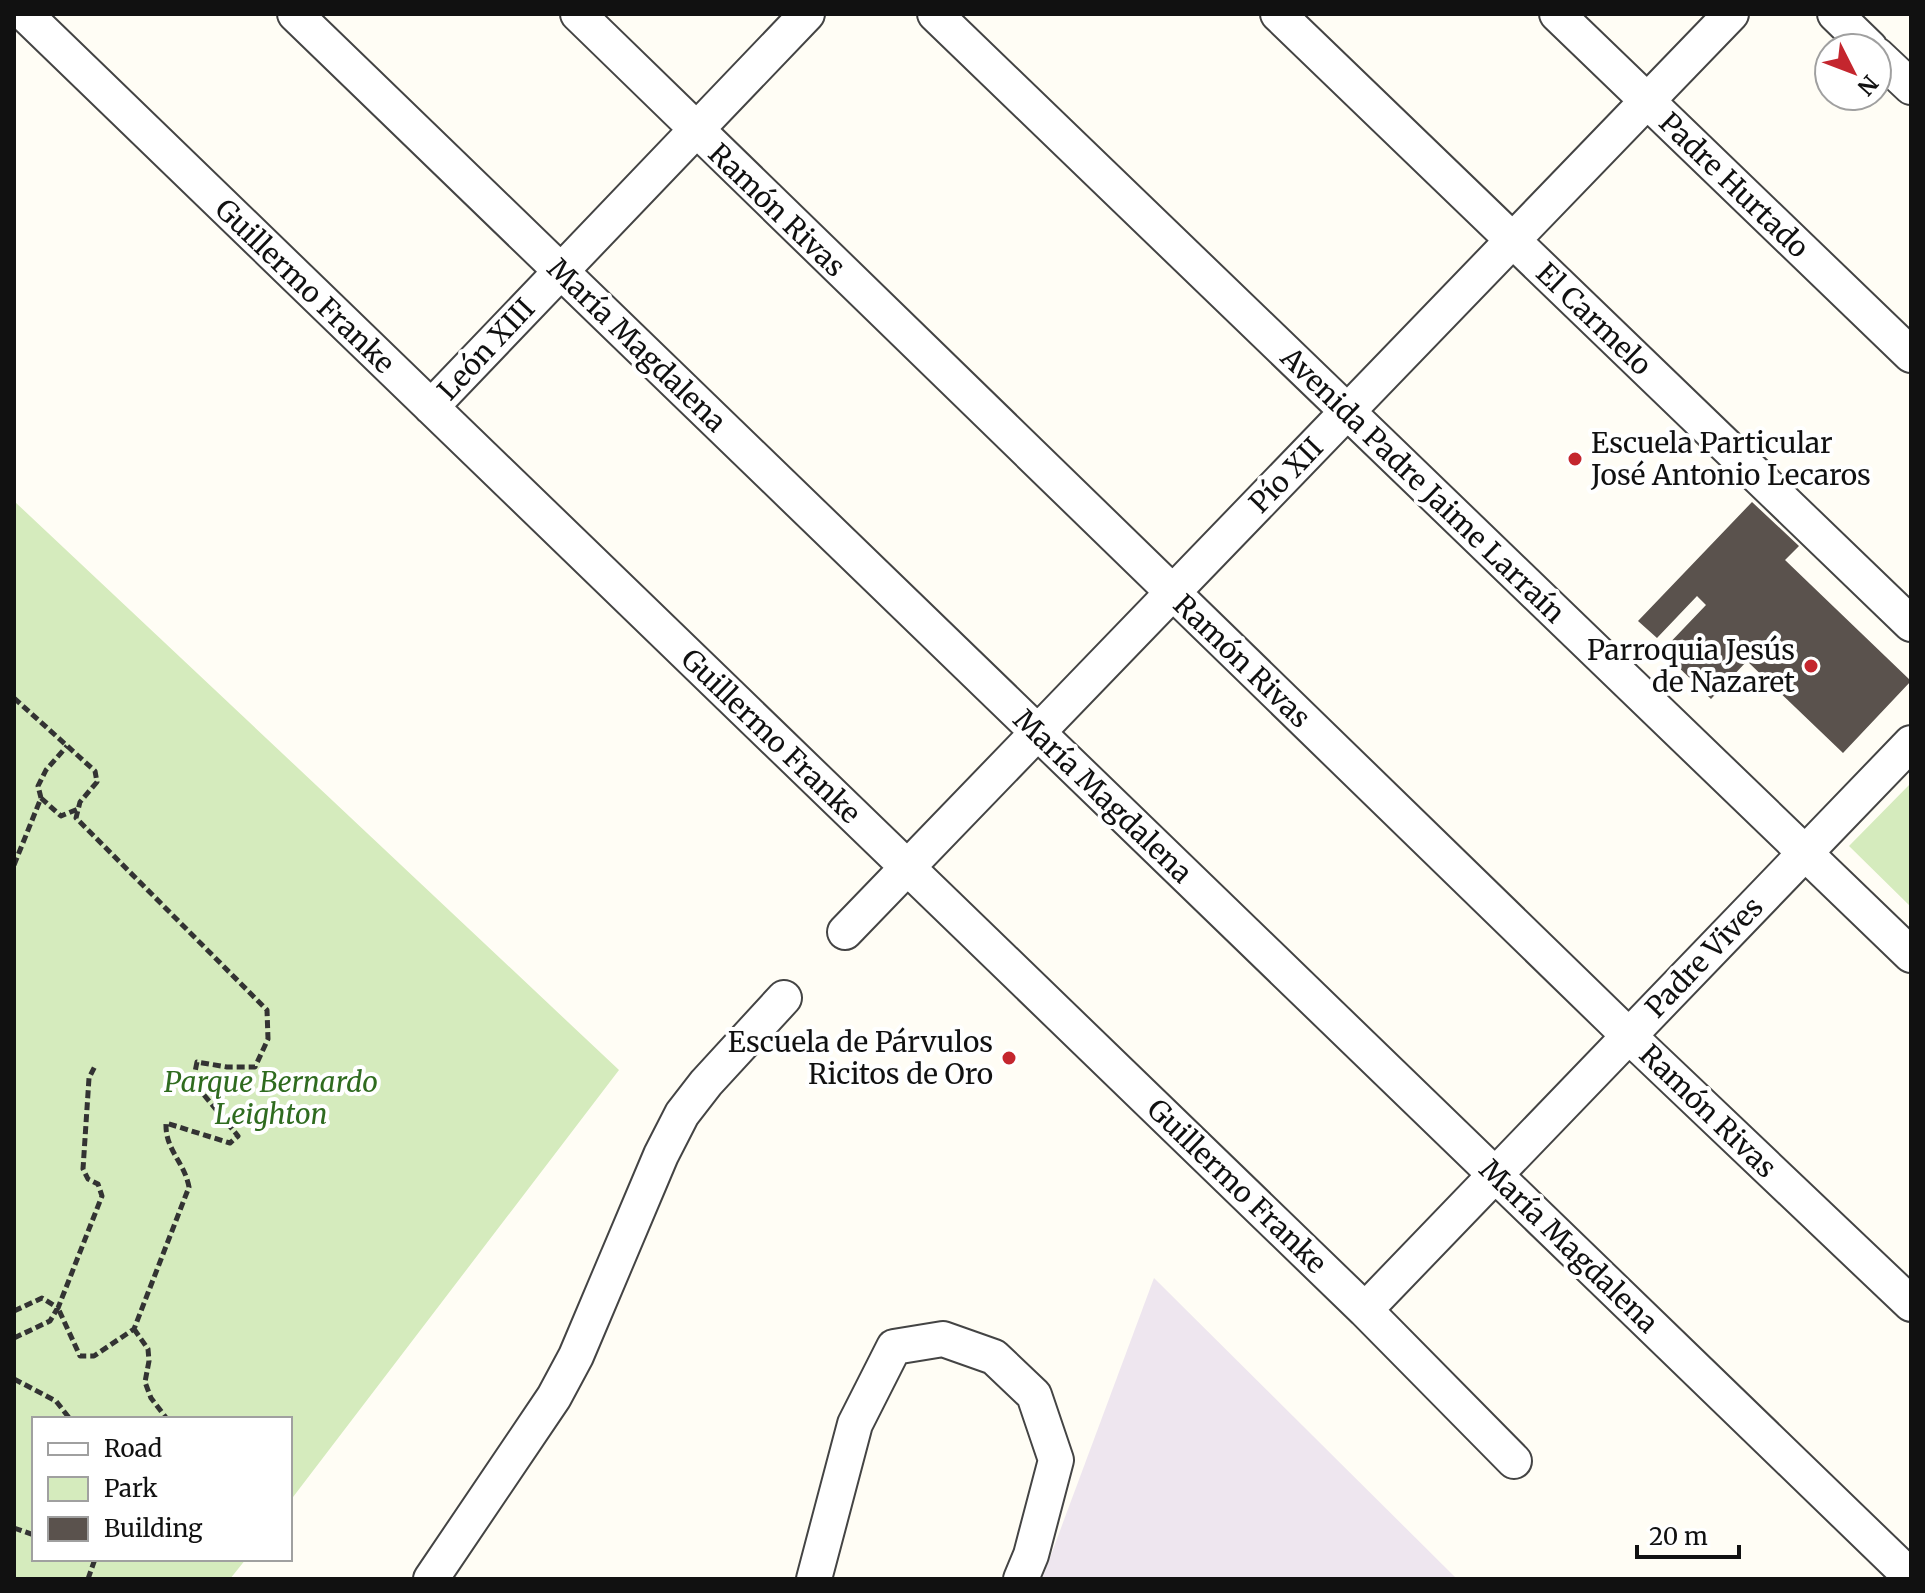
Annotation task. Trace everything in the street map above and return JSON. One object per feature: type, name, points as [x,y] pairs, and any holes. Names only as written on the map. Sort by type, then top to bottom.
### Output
[{"type":"street","name":"Guillermo Franke","points":[[25,14],[1365,1310],[1514,1461]]},
{"type":"street","name":"María Magdalena","points":[[295,14],[1911,1577]]},
{"type":"street","name":"Ramón Rivas","points":[[578,14],[1629,1036],[1911,1304]]},
{"type":"street","name":"León XIII","points":[[431,407],[807,14]]},
{"type":"street","name":"Avenida Padre Jaime Larraín","points":[[935,14],[1911,955]]},
{"type":"street","name":"El Carmelo","points":[[1278,14],[1911,624]]},
{"type":"street","name":"Padre Hurtado","points":[[1557,14],[1911,355]]},
{"type":"street","name":"Pío XII","points":[[845,932],[1731,14]]},
{"type":"street","points":[[1835,14],[1854,32]]},
{"type":"street","points":[[1893,70],[1911,87]]},
{"type":"street","name":"Padre Vives","points":[[1365,1310],[1911,743]]},
{"type":"street","points":[[431,1579],[554,1397],[576,1356],[661,1155],[682,1114],[706,1083],[784,998]]},
{"type":"street","points":[[814,1579],[855,1424],[894,1347],[943,1339],[994,1357],[1034,1395],[1056,1460],[1031,1555],[1021,1579]]},
{"type":"path","points":[[14,698],[95,771],[97,782],[80,802],[76,818],[267,1010],[268,1039],[255,1067],[227,1067],[197,1062],[194,1077],[204,1095],[238,1136],[230,1143],[166,1123],[165,1140],[186,1171],[189,1187],[134,1329],[94,1356],[80,1356],[58,1308],[42,1298],[14,1311]]},
{"type":"path","points":[[67,746],[46,770],[38,786],[41,798],[61,816],[78,809]]},
{"type":"path","points":[[14,865],[41,798]]},
{"type":"path","points":[[14,1338],[50,1321],[102,1196],[98,1184],[88,1179],[83,1169],[89,1078],[95,1066]]},
{"type":"path","points":[[134,1329],[148,1349],[145,1382],[151,1398],[165,1417]]},
{"type":"path","points":[[14,1379],[56,1401],[68,1417]]},
{"type":"shaded area","points":[[1154,1278],[1457,1579],[1042,1579]]},
{"type":"green space","name":"Parque Bernardo Leighton","points":[[14,501],[619,1070],[292,1498],[292,1417],[32,1417],[32,1561],[244,1561],[230,1579],[14,1579]]},
{"type":"green space","points":[[1911,783],[1911,907],[1849,846]]},
{"type":"building","points":[[1752,502],[1799,546],[1785,560],[1911,681],[1843,753],[1747,661],[1711,699],[1662,651],[1706,605],[1697,596],[1657,638],[1638,621]]},
{"type":"place","name":"Escuela Particular José Antonio Lecaros","points":[[1575,459]]},
{"type":"place","name":"Parroquia Jesús de Nazaret","points":[[1811,666]]},
{"type":"place","name":"Escuela de Párvulos Ricitos de Oro","points":[[1009,1058]]}]
